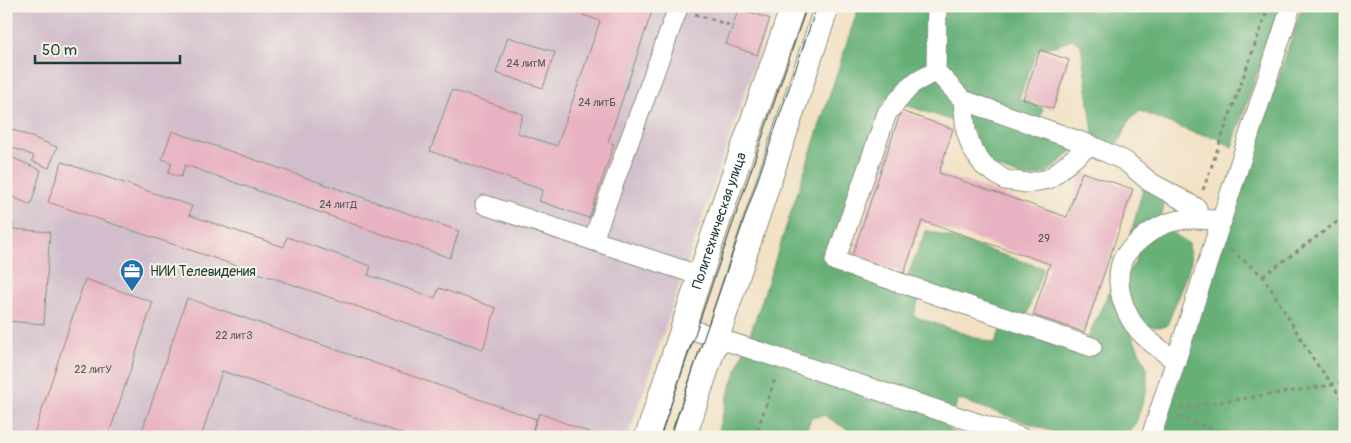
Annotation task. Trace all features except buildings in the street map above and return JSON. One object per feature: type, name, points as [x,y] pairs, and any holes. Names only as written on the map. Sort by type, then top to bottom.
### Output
[{"type":"main road","name":"Политехническая улица","points":[[647,437],[793,6]]},
{"type":"main road","points":[[684,437],[828,6]]},
{"type":"street","points":[[937,6],[936,71],[963,100],[1090,145],[1125,161],[1150,182],[1197,208]]},
{"type":"street","points":[[1151,437],[1291,6]]},
{"type":"street","points":[[593,240],[678,8]]},
{"type":"street","points":[[936,71],[912,84],[887,113],[836,262],[1092,347]]},
{"type":"street","points":[[963,100],[966,131],[972,149],[984,166],[1005,180],[1027,183],[1049,179],[1090,145]]},
{"type":"street","points":[[485,205],[701,276]]},
{"type":"street","points":[[1176,361],[1152,344],[1131,320],[1119,288],[1122,260],[1141,238],[1165,224],[1194,218],[1219,228]]},
{"type":"street","points":[[684,327],[1020,437]]},
{"type":"path","points":[[1197,208],[1269,6]]},
{"type":"path","points":[[1340,6],[1345,10]]},
{"type":"path","points":[[678,8],[732,26]]},
{"type":"path","points":[[1263,276],[1345,216]]},
{"type":"path","points":[[1219,228],[1232,251],[1263,276],[1315,362],[1333,385],[1345,405]]},
{"type":"path","points":[[755,437],[782,359]]},
{"type":"path","points":[[1160,412],[1333,385],[1345,381]]},
{"type":"path","points":[[1160,412],[1238,437]]},
{"type":"shaded area","points":[[6,6],[774,6],[628,437],[6,437]]},
{"type":"green space","points":[[859,6],[1280,6],[1232,147],[1215,137],[1194,133],[1140,111],[1129,120],[1122,137],[1112,149],[1095,147],[1081,45],[1072,39],[1059,45],[1038,49],[1019,98],[1043,109],[1035,131],[1078,146],[1047,173],[1027,178],[990,165],[971,127],[885,98],[830,254],[906,279],[926,230],[1043,268],[1026,317],[1087,339],[1109,292],[1135,263],[1139,248],[1131,234],[1143,189],[1152,190],[1164,205],[1160,224],[1189,244],[1191,262],[1167,326],[1156,327],[1126,322],[1147,368],[1147,389],[1135,425],[1123,437],[1068,437],[958,399],[948,429],[961,437],[863,437],[824,415],[811,418],[804,437],[716,437],[730,389],[760,306]],"holes":[[[921,293],[1003,322],[995,344],[913,316]]]},
{"type":"green space","points":[[1302,6],[1345,6],[1345,437],[1160,437]]},
{"type":"tram line","points":[[660,437],[807,6]]},
{"type":"tram line","points":[[670,437],[817,6]]},
{"type":"place","name":"НИИ Телевидения","points":[[132,292]]}]
